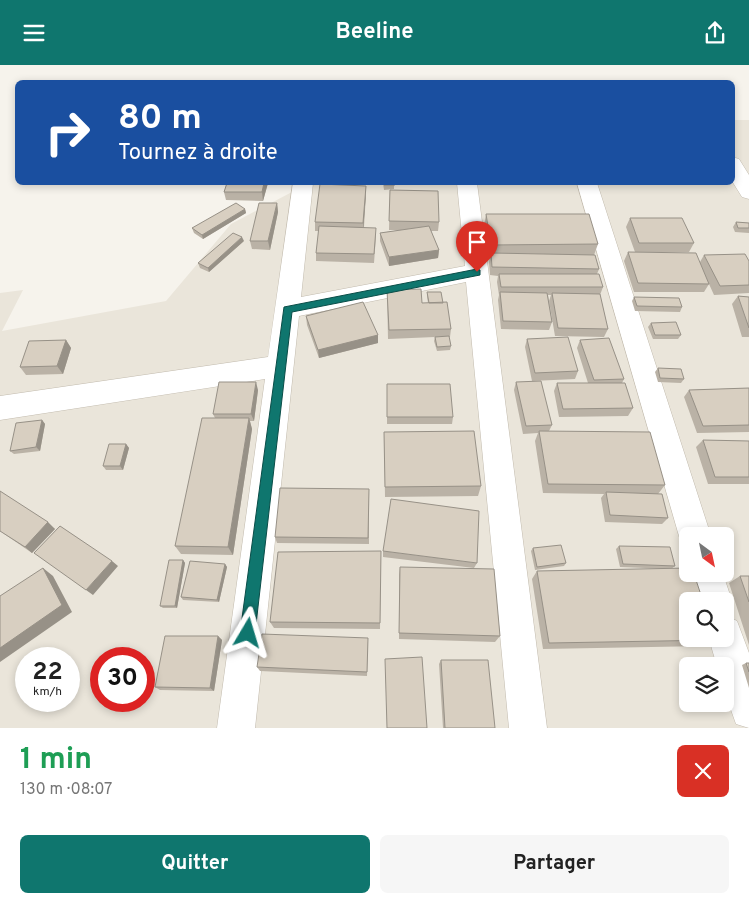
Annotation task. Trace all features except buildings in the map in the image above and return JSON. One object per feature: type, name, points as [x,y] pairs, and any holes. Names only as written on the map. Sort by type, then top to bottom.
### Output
[{"type":"street","points":[[735,168],[749,192]]},
{"type":"street","points":[[236,728],[303,185]]},
{"type":"street","points":[[467,185],[528,728]]},
{"type":"street","points":[[588,185],[693,527]]},
{"type":"street","points":[[287,309],[477,272]]},
{"type":"street","points":[[0,408],[280,366]]},
{"type":"street","points":[[729,647],[749,711]]},
{"type":"shaded area","points":[[735,120],[749,120],[749,728],[0,728],[0,293],[23,290],[2,331],[166,301],[231,224],[305,185],[735,185]]},
{"type":"route","points":[[248,633],[287,309],[477,272]]}]
